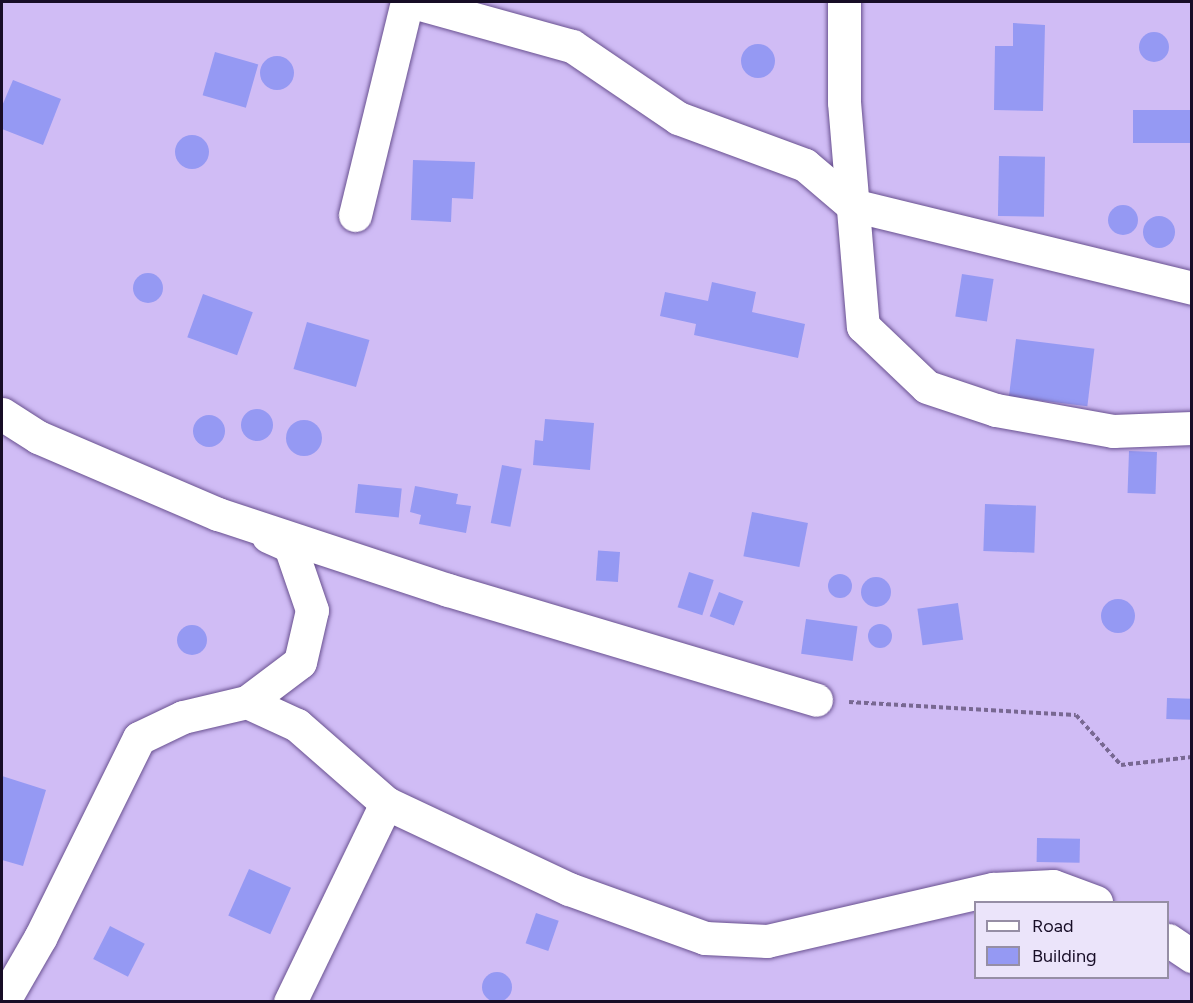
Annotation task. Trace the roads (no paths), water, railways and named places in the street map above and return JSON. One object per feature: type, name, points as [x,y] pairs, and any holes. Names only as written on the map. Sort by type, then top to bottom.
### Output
[{"type":"street","points":[[355,215],[407,2]]},
{"type":"street","points":[[413,2],[572,46],[678,118],[805,165],[852,205],[1191,288]]},
{"type":"street","points":[[844,2],[844,102],[863,326],[927,387],[996,411],[1113,431],[1191,428]]},
{"type":"street","points":[[2,414],[38,437],[290,546],[312,610],[300,662],[248,702],[183,717],[139,738],[40,938],[3,1002]]},
{"type":"street","points":[[218,514],[447,590],[816,700]]},
{"type":"street","points":[[248,702],[297,725],[386,803],[569,889],[705,938],[767,941],[993,890],[1053,886],[1091,901]]},
{"type":"street","points":[[290,1002],[386,803]]},
{"type":"street","points":[[1169,941],[1191,956]]}]
